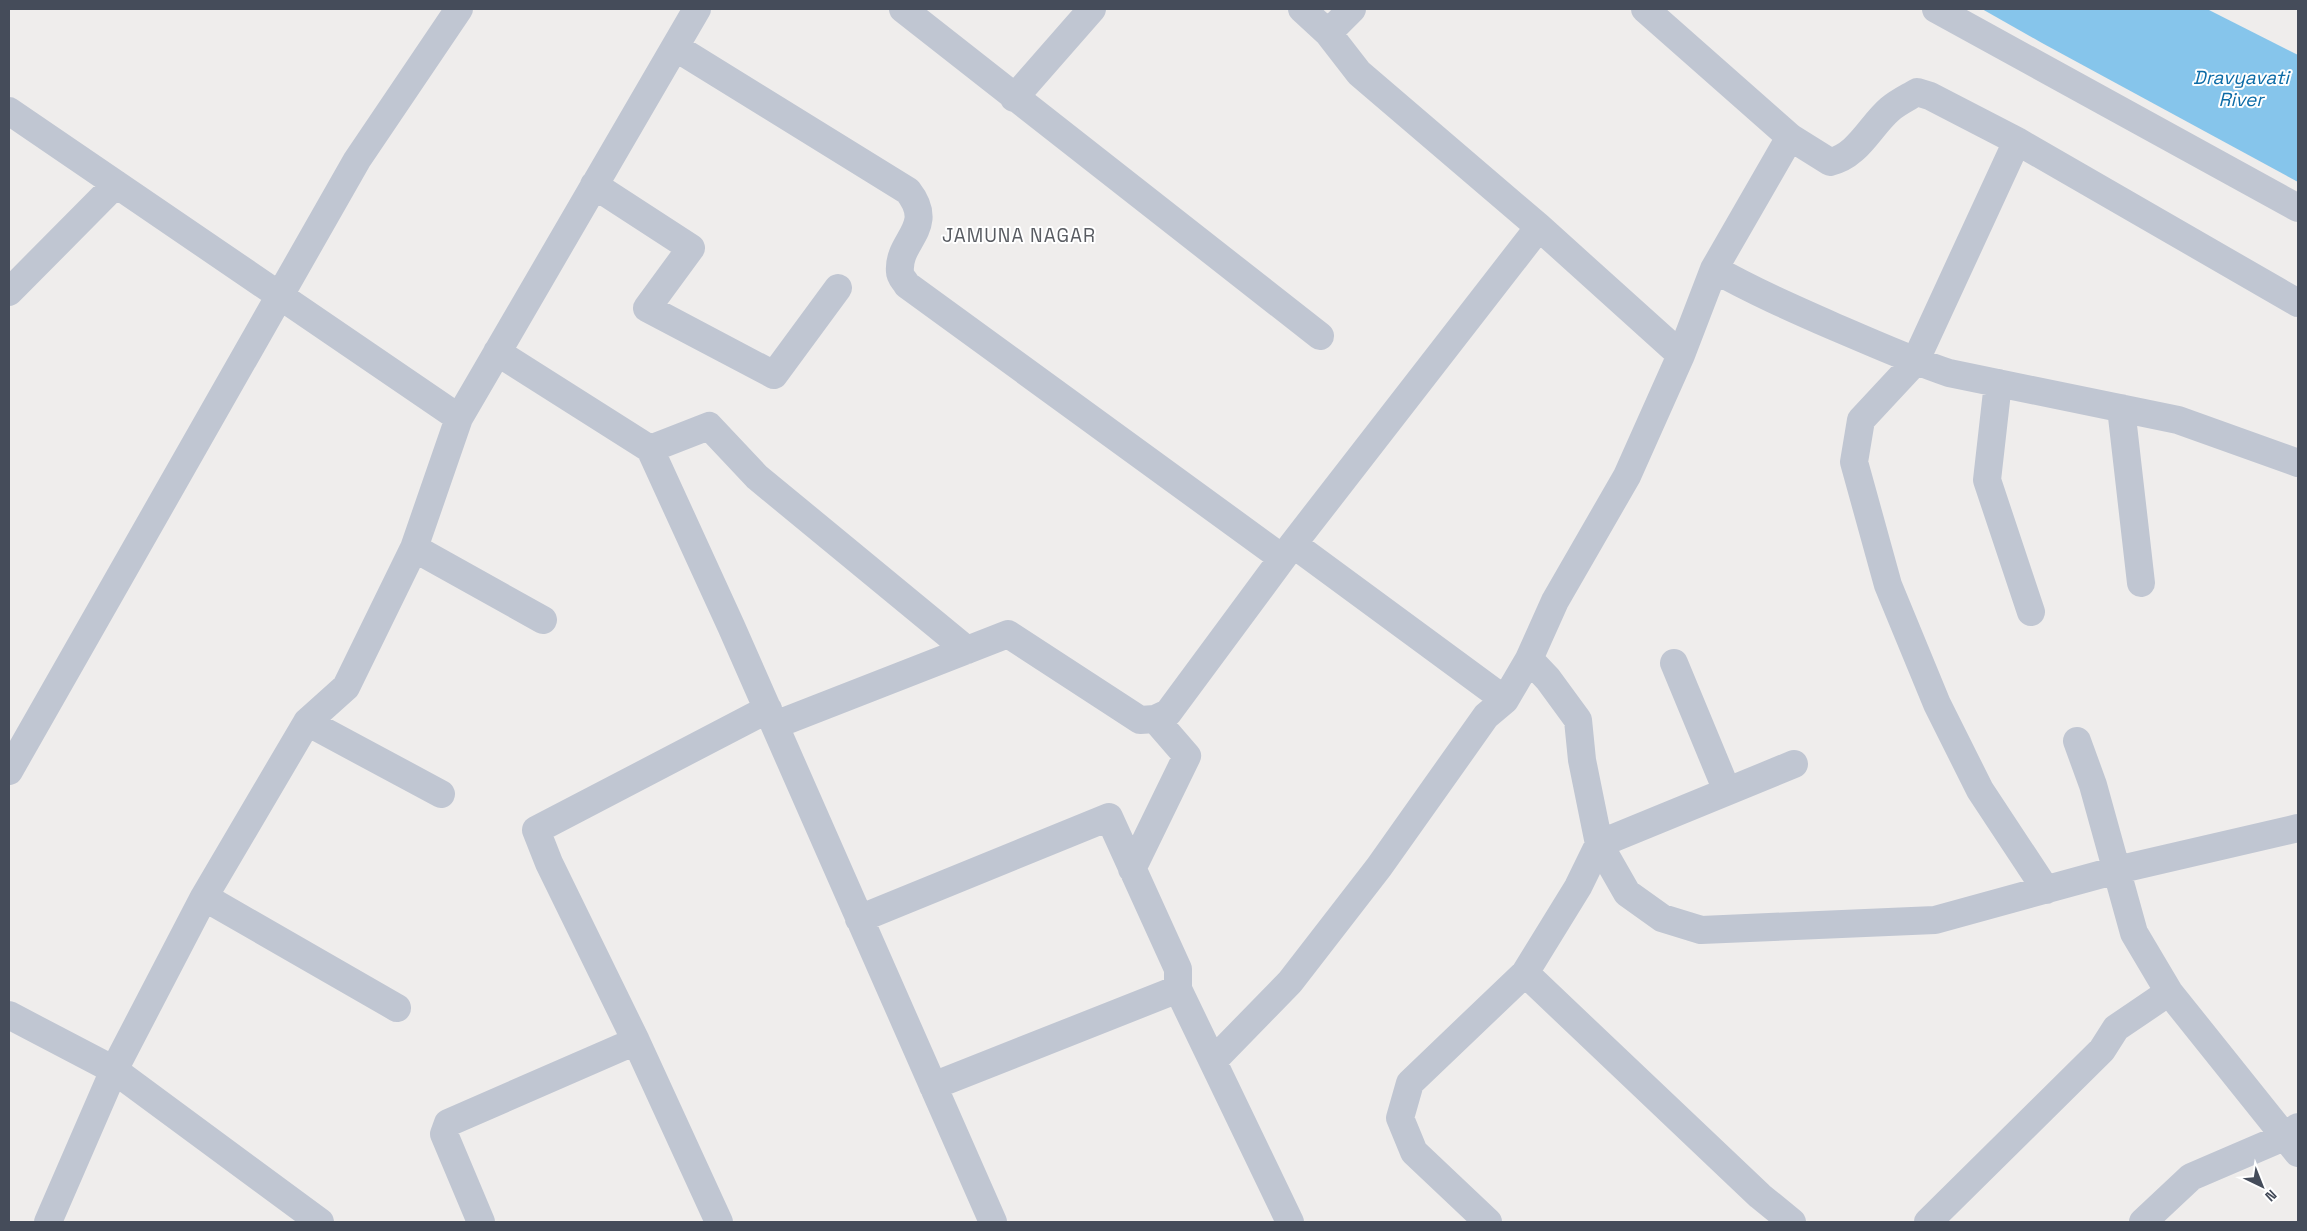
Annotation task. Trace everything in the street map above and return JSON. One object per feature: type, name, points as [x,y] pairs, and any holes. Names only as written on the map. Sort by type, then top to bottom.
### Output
[{"type":"street","points":[[9,771],[357,160],[459,9]]},
{"type":"street","points":[[48,1222],[114,1070],[204,897],[307,722],[346,687],[414,548],[458,418],[697,9]]},
{"type":"street","points":[[903,9],[1014,98],[1320,336]]},
{"type":"street","points":[[1014,98],[1092,9]]},
{"type":"street","points":[[1302,9],[1328,33],[1360,73],[1539,227],[1681,355]]},
{"type":"street","points":[[1328,33],[1352,9]]},
{"type":"street","points":[[1645,9],[1790,137],[1830,162],[1840,160],[1850,153],[1891,108],[1917,92],[1930,96],[2017,141],[2298,303]]},
{"type":"street","points":[[1936,9],[2298,208]]},
{"type":"street","points":[[675,47],[908,191],[917,203],[918,224],[900,262],[900,274],[907,286],[1287,551],[1505,700]]},
{"type":"street","points":[[9,110],[458,418]]},
{"type":"street","points":[[1213,1061],[1290,982],[1379,867],[1486,716],[1505,700],[1529,659],[1555,601],[1627,476],[1681,355],[1714,269],[1790,137]]},
{"type":"street","points":[[2017,141],[1915,362],[1861,420],[1854,462],[1888,585],[1937,704],[1980,790],[2046,890]]},
{"type":"street","points":[[9,292],[116,184]]},
{"type":"street","points":[[594,185],[691,248],[647,308],[774,375],[838,288]]},
{"type":"street","points":[[720,1222],[636,1041],[549,863],[536,830],[771,717],[1008,634],[1140,720],[1156,719],[1168,713],[1287,551],[1539,227]]},
{"type":"street","points":[[1714,269],[1746,287],[1915,362],[1949,373],[2178,420],[2298,463]]},
{"type":"street","points":[[497,352],[650,449],[771,717],[993,1222]]},
{"type":"street","points":[[1998,383],[1986,480],[2031,612]]},
{"type":"street","points":[[2121,408],[2141,583]]},
{"type":"street","points":[[650,449],[709,426],[758,477],[966,650]]},
{"type":"street","points":[[414,548],[543,620]]},
{"type":"street","points":[[1529,659],[1548,679],[1578,720],[1582,760],[1599,844],[1628,893],[1662,918],[1701,930],[1936,920],[2117,870],[2298,828]]},
{"type":"street","points":[[1674,663],[1727,791]]},
{"type":"street","points":[[1132,869],[1187,756],[1156,719]]},
{"type":"street","points":[[307,722],[441,794]]},
{"type":"street","points":[[2078,741],[2093,785],[2134,933],[2170,992],[2294,1139],[2191,1177],[2143,1222]]},
{"type":"street","points":[[1488,1222],[1414,1152],[1400,1118],[1410,1083],[1525,973],[1578,887],[1599,844],[1794,764]]},
{"type":"street","points":[[859,919],[1109,817],[1178,969],[1178,989],[1290,1222]]},
{"type":"street","points":[[204,897],[397,1008]]},
{"type":"street","points":[[1525,973],[1760,1196],[1792,1222]]},
{"type":"street","points":[[933,1086],[1178,989]]},
{"type":"street","points":[[1928,1222],[2102,1050],[2116,1028],[2170,992]]},
{"type":"street","points":[[9,1015],[114,1070],[320,1222]]},
{"type":"street","points":[[481,1222],[444,1134],[448,1122],[636,1041]]},
{"type":"water","name":"Dravyavati River","points":[[1982,9],[2207,9],[2298,55],[2298,182],[2042,43]]},
{"type":"district","name":"JAMUNA NAGAR","points":[[1019,235]]}]
